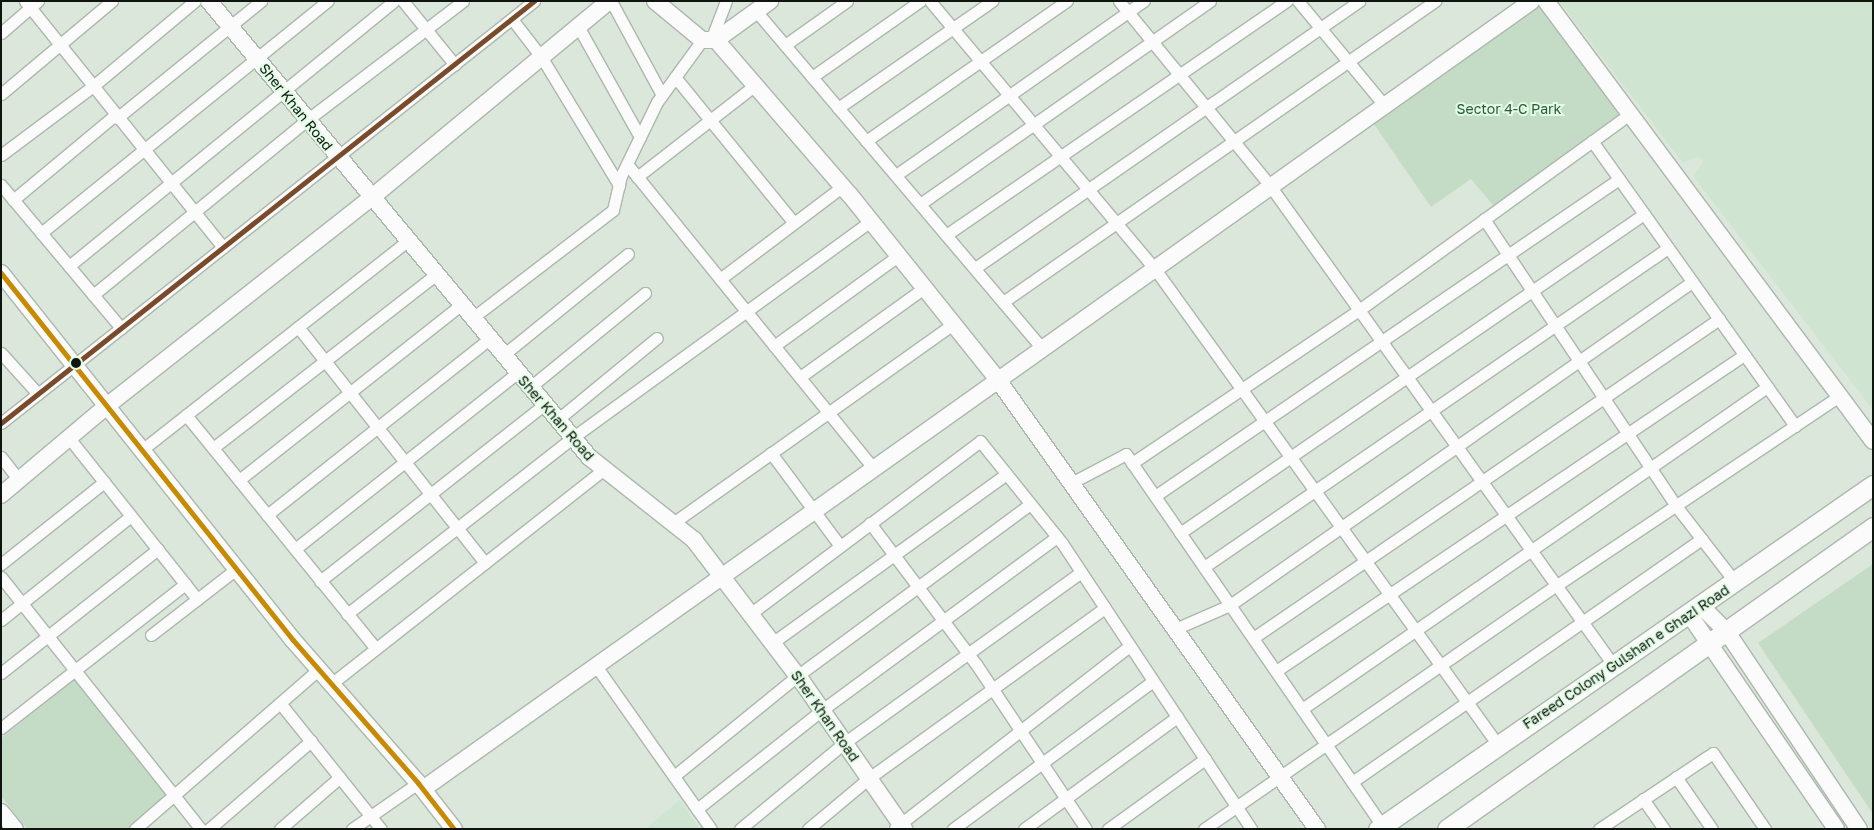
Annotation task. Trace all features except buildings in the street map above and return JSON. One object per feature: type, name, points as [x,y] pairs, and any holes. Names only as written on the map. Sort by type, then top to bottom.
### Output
[{"type":"main road","name":"Fareed Colony Gulshan e Ghazi Road","points":[[1380,827],[1873,485]]},
{"type":"main road","points":[[1447,829],[1873,527]]},
{"type":"street","points":[[1,94],[112,1]]},
{"type":"street","points":[[1,155],[92,87],[195,1]]},
{"type":"street","name":"Sher Khan Road","points":[[209,1],[459,306],[572,438],[604,470],[694,540],[822,710],[900,827]]},
{"type":"street","points":[[13,200],[261,1]]},
{"type":"street","points":[[41,233],[328,1]]},
{"type":"street","points":[[69,266],[394,1]]},
{"type":"street","points":[[403,1],[455,65]]},
{"type":"street","points":[[93,295],[307,120],[463,1]]},
{"type":"street","points":[[1,423],[534,1]]},
{"type":"street","points":[[1,495],[108,405],[371,198],[610,1],[662,95]]},
{"type":"street","points":[[655,1],[710,40],[755,85],[871,221],[998,380],[1317,829]]},
{"type":"street","points":[[710,40],[726,1]]},
{"type":"street","points":[[471,319],[613,210],[619,185],[627,164],[662,95],[675,77],[710,40],[770,1]]},
{"type":"street","points":[[785,45],[847,1]]},
{"type":"street","points":[[812,77],[920,1]]},
{"type":"street","points":[[930,1],[1115,226],[1155,269],[1498,745]]},
{"type":"street","points":[[838,108],[992,1]]},
{"type":"street","points":[[866,141],[1067,1]]},
{"type":"street","points":[[1119,1],[1271,187],[1614,666]]},
{"type":"street","points":[[896,175],[1144,1]]},
{"type":"street","points":[[920,204],[1210,1]]},
{"type":"street","points":[[946,235],[1287,1]]},
{"type":"street","points":[[1298,1],[1385,106]]},
{"type":"street","points":[[974,268],[1359,1]]},
{"type":"street","points":[[1003,302],[1115,226],[1436,1]]},
{"type":"street","points":[[352,829],[421,786],[596,666],[1532,1]]},
{"type":"street","points":[[1546,1],[1631,112],[1873,441]]},
{"type":"street","points":[[1,33],[31,4],[59,45],[92,87],[224,247]]},
{"type":"street","points":[[756,11],[1043,349]]},
{"type":"street","points":[[512,19],[542,58],[619,185]]},
{"type":"street","points":[[578,28],[640,137]]},
{"type":"street","points":[[675,77],[794,223]]},
{"type":"street","points":[[637,177],[755,85]]},
{"type":"street","points":[[1132,463],[1359,310],[1631,112]]},
{"type":"street","points":[[1592,141],[1795,426]]},
{"type":"street","points":[[627,164],[874,469]]},
{"type":"street","points":[[1155,496],[1619,179]]},
{"type":"street","points":[[1,186],[121,328]]},
{"type":"street","points":[[720,279],[843,186]]},
{"type":"street","points":[[1180,533],[1644,214]]},
{"type":"street","points":[[1484,219],[1676,506],[1735,582]]},
{"type":"street","points":[[347,614],[572,438],[871,221]]},
{"type":"street","points":[[142,449],[407,242]]},
{"type":"street","points":[[1204,567],[1668,248]]},
{"type":"street","points":[[502,356],[628,254]]},
{"type":"street","points":[[774,346],[898,256]]},
{"type":"street","points":[[1,273],[318,670],[421,786],[454,829]]},
{"type":"street","points":[[213,448],[435,275]]},
{"type":"street","points":[[1175,630],[1230,605],[1692,282]]},
{"type":"street","points":[[800,377],[924,288]]},
{"type":"street","points":[[529,388],[645,293]]},
{"type":"street","points":[[239,480],[459,306]]},
{"type":"street","points":[[1253,638],[1719,319]]},
{"type":"street","points":[[673,523],[953,324]]},
{"type":"street","points":[[298,326],[485,563]]},
{"type":"street","points":[[557,420],[658,338]]},
{"type":"street","points":[[267,515],[488,340]]},
{"type":"street","points":[[1,353],[6,367],[38,394]]},
{"type":"street","points":[[1276,671],[1744,355]]},
{"type":"street","points":[[295,549],[517,373]]},
{"type":"street","points":[[1302,709],[1767,387]]},
{"type":"street","points":[[1204,829],[1557,585],[1841,396]]},
{"type":"street","points":[[320,581],[544,404]]},
{"type":"street","points":[[186,415],[376,649]]},
{"type":"street","points":[[69,438],[197,599]]},
{"type":"street","points":[[750,614],[980,440],[1057,537],[1252,829]]},
{"type":"street","points":[[771,453],[840,546]]},
{"type":"street","points":[[1071,483],[1126,454],[1327,745],[1380,827]]},
{"type":"street","points":[[1,457],[19,480]]},
{"type":"street","points":[[331,684],[604,470]]},
{"type":"street","points":[[772,643],[1006,474]]},
{"type":"street","points":[[1,564],[104,482]]},
{"type":"street","points":[[674,776],[797,676],[1030,504]]},
{"type":"street","points":[[1,620],[131,516]]},
{"type":"street","points":[[870,523],[968,654],[1086,829]]},
{"type":"street","points":[[697,809],[822,710],[1057,537]]},
{"type":"street","points":[[1352,782],[1702,539]]},
{"type":"street","points":[[1,673],[158,549]]},
{"type":"street","points":[[151,635],[236,569]]},
{"type":"street","points":[[740,829],[844,743],[1081,572]]},
{"type":"street","points":[[1,577],[201,829]]},
{"type":"street","points":[[1,728],[185,584]]},
{"type":"street","points":[[808,829],[868,778],[1105,608]]},
{"type":"street","points":[[1695,610],[1726,632],[1856,828]]},
{"type":"street","points":[[1695,610],[1710,643],[1836,829]]},
{"type":"street","points":[[900,827],[1130,646]]},
{"type":"street","points":[[596,666],[711,829]]},
{"type":"street","points":[[135,829],[318,670]]},
{"type":"street","points":[[953,829],[1153,681]]},
{"type":"street","points":[[280,703],[381,829]]},
{"type":"street","points":[[1024,829],[1177,717]]},
{"type":"street","points":[[209,829],[311,741]]},
{"type":"street","points":[[1599,829],[1713,752],[1765,829]]},
{"type":"street","points":[[1108,829],[1205,759]]},
{"type":"street","points":[[280,829],[340,777]]},
{"type":"street","points":[[1676,777],[1712,829]]},
{"type":"street","points":[[1643,799],[1664,829]]},
{"type":"street","points":[[1,812],[15,829]]},
{"type":"shaded area","points":[[1559,1],[1873,1],[1873,410],[1693,176],[1703,162],[1698,156],[1683,163]]},
{"type":"shaded area","points":[[680,800],[700,829],[645,829]]},
{"type":"green space","name":"Sector 4-C Park","points":[[1532,1],[1546,1],[1631,113],[1497,210],[1471,179],[1431,207],[1369,117]]},
{"type":"green space","points":[[1873,564],[1873,814],[1758,643]]},
{"type":"green space","points":[[75,679],[170,795],[130,829],[27,829],[1,796],[1,738]]},
{"type":"transit line","points":[[1,423],[534,1]]},
{"type":"transit line","points":[[1,273],[293,640],[418,783],[454,829]]}]
